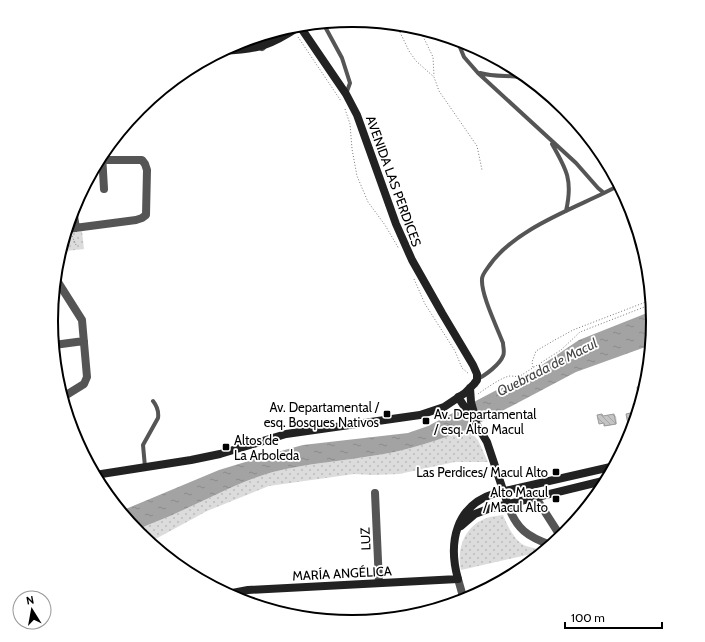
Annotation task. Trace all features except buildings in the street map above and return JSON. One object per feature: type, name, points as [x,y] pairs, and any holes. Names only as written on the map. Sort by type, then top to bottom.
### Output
[{"type":"street","name":"AVENIDA LAS PERDICES","points":[[301,32],[346,94],[357,115],[404,244],[442,313],[474,365],[476,374],[468,402]]},
{"type":"street","points":[[241,49],[262,47],[284,35]]},
{"type":"street","points":[[259,43],[262,47]]},
{"type":"street","points":[[74,228],[136,220],[142,218],[146,214],[147,170],[145,164],[142,160],[108,158]]},
{"type":"street","points":[[102,168],[104,189]]},
{"type":"street","points":[[61,286],[82,320],[87,377],[84,384],[68,394]]},
{"type":"street","points":[[59,344],[84,341]]},
{"type":"street","points":[[102,474],[206,457],[286,434],[420,415],[444,407],[474,384]]},
{"type":"street","points":[[458,397],[468,402],[491,452],[508,505],[515,521],[521,529],[532,537],[545,543]]},
{"type":"street","points":[[462,594],[458,579],[454,550],[463,515],[475,503],[484,497],[607,468]]},
{"type":"street","points":[[458,530],[466,520],[475,514],[488,509],[598,482]]},
{"type":"street","name":"LUZ","points":[[375,493],[378,584]]},
{"type":"street","points":[[536,498],[557,531]]},
{"type":"street","name":"MARÍA ANGÉLICA","points":[[238,592],[248,590],[458,579]]},
{"type":"lane","points":[[326,29],[342,58],[350,83],[346,94]]},
{"type":"lane","points":[[460,47],[464,57],[478,73],[576,163],[604,193]]},
{"type":"lane","points":[[478,73],[498,77],[515,76]]},
{"type":"lane","points":[[550,140],[563,163],[569,182],[569,198],[566,211]]},
{"type":"lane","points":[[474,384],[503,358],[504,352],[503,343],[483,290],[482,278],[494,258],[522,236],[566,211],[615,188]]},
{"type":"lane","points":[[145,468],[143,445],[158,418],[157,406],[153,401]]},
{"type":"path","points":[[400,31],[409,51],[416,61],[434,76]]},
{"type":"path","points":[[300,32],[344,105],[350,124],[352,149],[357,176],[368,202],[385,225],[399,249]]},
{"type":"path","points":[[423,36],[434,57],[434,76],[439,90],[477,146],[482,170]]},
{"type":"path","points":[[412,275],[425,304],[455,351],[462,368],[471,376],[474,384]]},
{"type":"path","points":[[533,367],[532,362],[536,351],[553,341],[573,330],[646,302]]},
{"type":"path","points":[[468,402],[503,379],[511,376],[520,376],[561,350],[580,332],[646,306]]},
{"type":"shaded area","points":[[82,231],[84,249],[67,251],[72,232]]},
{"type":"shaded area","points":[[468,429],[478,440],[488,462],[455,462],[399,474],[354,474],[269,486],[207,511],[156,539],[143,527],[176,514],[238,485],[273,472],[299,466],[390,453],[435,441]]},
{"type":"shaded area","points":[[503,515],[509,528],[518,541],[526,546],[537,549],[530,555],[461,570],[460,554],[464,539],[473,526],[479,521],[489,517]]},
{"type":"water","name":"Quebrada de Macul","points":[[646,313],[645,347],[576,372],[468,429],[435,441],[390,453],[299,466],[273,472],[238,485],[176,514],[143,527],[126,509],[219,470],[281,451],[303,445],[408,433],[428,426],[533,371],[579,340]]},
{"type":"place","name":"Av. Departamental / esq. Bosques Nativos","points":[[387,414]]},
{"type":"place","name":"Av. Departamental / esq. Alto Macul","points":[[426,421]]},
{"type":"place","name":"Altos de La Arboleda","points":[[226,447]]},
{"type":"place","name":"Las Perdices/ Macul Alto","points":[[556,472]]},
{"type":"place","name":"Alto Macul / Macul Alto","points":[[556,499]]}]
